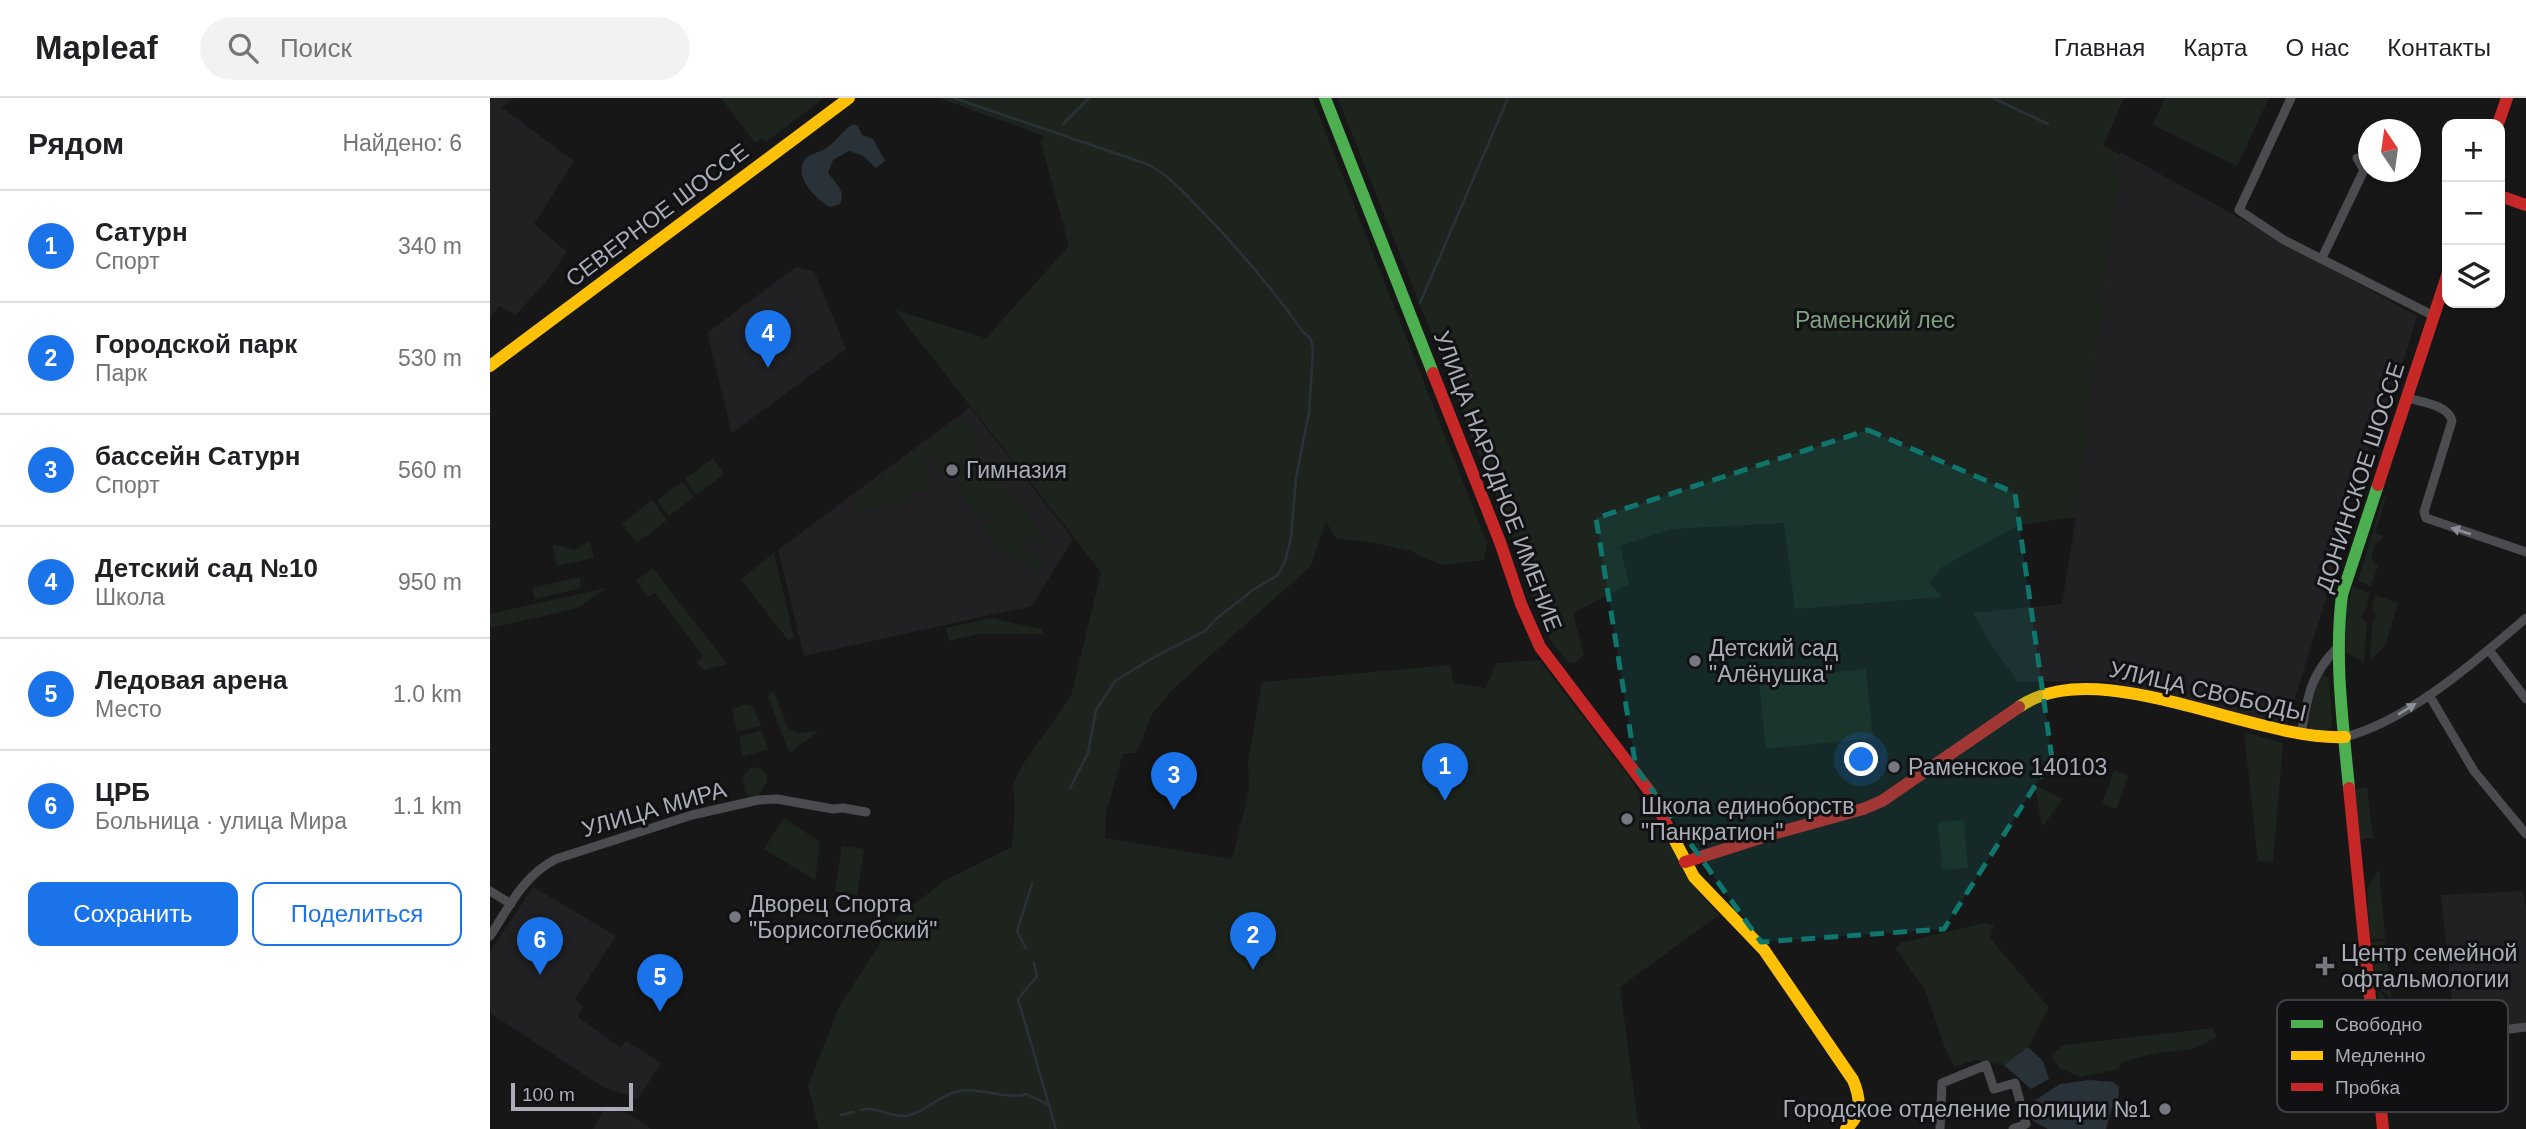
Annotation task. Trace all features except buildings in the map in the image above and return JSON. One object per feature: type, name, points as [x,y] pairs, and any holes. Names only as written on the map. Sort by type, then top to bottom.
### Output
[{"type":"street","name":"СЕВЕРНОЕ ШОССЕ","points":[[490,366],[849,98]]},
{"type":"street","name":"УЛИЦА НАРОДНОЕ ИМЕНИЕ","points":[[1325,98],[1540,647],[1650,792],[1694,877],[1764,950],[1853,1080],[1860,1110],[1848,1127]]},
{"type":"street","points":[[2291,98],[2239,210],[2278,236],[2434,316]]},
{"type":"street","points":[[2500,119],[2507,98]]},
{"type":"street","points":[[2322,258],[2364,170],[2357,158]]},
{"type":"street","points":[[2505,198],[2526,205]]},
{"type":"street","name":"ДОНИНСКОЕ ШОССЕ","points":[[2371,1000],[2337,648],[2342,595],[2442,291]]},
{"type":"street","points":[[2408,398],[2445,410],[2451,415],[2452,421],[2424,512],[2426,519],[2526,552]]},
{"type":"street","points":[[2345,737],[2374,728],[2428,695],[2489,650],[2526,618]]},
{"type":"street","points":[[2301,735],[2311,682],[2325,660],[2337,648]]},
{"type":"street","points":[[2489,650],[2526,699]]},
{"type":"street","name":"УЛИЦА СВОБОДЫ","points":[[1685,862],[1882,801],[2029,699],[2064,689],[2114,689],[2301,735],[2345,737]]},
{"type":"street","points":[[2428,695],[2474,771],[2526,834]]},
{"type":"street","name":"УЛИЦА МИРА","points":[[490,936],[533,874],[556,859],[705,812],[758,800],[777,799],[833,809],[866,811]]},
{"type":"street","points":[[490,891],[511,904]]},
{"type":"street","points":[[2508,1029],[2526,1027]]},
{"type":"street","points":[[1940,1129],[1942,1083],[1986,1065],[1994,1088],[2015,1083],[2026,1124],[2013,1129]]},
{"type":"highlighted area","points":[[1868,430],[2015,493],[2052,759],[1944,929],[1761,942],[1636,768],[1596,518]]},
{"type":"shaded area","points":[[490,98],[515,98],[501,107],[574,161],[534,224],[567,252],[516,315],[499,306],[490,318]]},
{"type":"shaded area","points":[[853,124],[858,126],[862,135],[873,139],[885,161],[876,168],[862,155],[849,151],[833,160],[828,173],[839,187],[842,199],[840,204],[830,207],[808,188],[802,168],[806,158],[828,147]]},
{"type":"shaded area","points":[[2122,153],[2417,316],[2397,382],[2388,384],[2385,390],[2391,399],[2386,416],[2379,415],[2366,456],[2357,453],[2337,515],[2345,518],[2333,557],[2338,561],[2286,726],[2108,681],[2018,682],[1990,643],[1973,613],[2062,604],[2076,517]]},
{"type":"shaded area","points":[[796,267],[814,271],[846,349],[732,433],[707,333]]},
{"type":"shaded area","name":"Гимназия","points":[[970,407],[1073,539],[1032,606],[804,656],[778,550]]},
{"type":"shaded area","points":[[533,887],[616,936],[575,999],[583,1006],[578,1017],[621,1048],[626,1041],[661,1063],[638,1099],[603,1087],[490,1013],[490,952]]},
{"type":"shaded area","points":[[2523,891],[2526,909],[2526,1023],[2508,1025],[2508,1000],[2452,1000],[2441,895]]},
{"type":"shaded area","points":[[2028,1047],[2043,1061],[2049,1079],[2031,1089],[2004,1065]]},
{"type":"shaded area","points":[[2089,1080],[2113,1082],[2119,1087],[2118,1103],[2112,1108],[2106,1129],[2048,1129],[2033,1121],[2034,1101],[2060,1084]]},
{"type":"shaded area","points":[[607,1106],[631,1115],[651,1129],[592,1129]]},
{"type":"green space","points":[[721,98],[824,98],[766,142],[762,138],[755,143]]},
{"type":"green space","points":[[939,98],[1312,98],[1487,543],[1484,560],[1441,565],[1410,551],[1371,542],[1337,539],[1326,522],[1311,566],[1174,688],[1153,713],[1136,753],[1123,754],[1106,813],[1105,838],[1232,859],[1249,791],[1248,762],[1262,682],[1451,665],[1453,683],[1486,688],[1496,663],[1539,660],[1629,777],[1691,884],[1719,915],[1620,987],[1638,1123],[1642,1129],[819,1129],[808,1086],[839,1007],[897,917],[946,880],[1012,847],[1015,807],[1013,784],[1021,767],[1071,696],[1101,572],[895,310],[986,338],[1069,246],[1041,143],[1044,136]]},
{"type":"green space","name":"Раменский лес","points":[[1338,98],[2124,98],[2103,146],[2120,154],[2076,517],[2019,525],[1942,567],[1929,583],[1942,597],[1795,609],[1784,523],[1671,529],[1620,546],[1629,584],[1573,613],[1584,655],[1574,663],[1568,662],[1551,641],[1533,599],[1512,537]]},
{"type":"green space","points":[[2165,98],[2269,98],[2237,166],[2153,125]]},
{"type":"green space","points":[[963,416],[977,435],[971,441],[1049,543],[1045,546],[1040,540],[1036,543],[1029,535],[1023,547],[1045,562],[1038,574],[993,545],[995,541],[982,523],[995,519],[989,513],[976,516],[958,491],[964,488],[949,469],[944,472],[934,459],[924,462],[930,489],[908,494],[909,500],[854,512],[851,501]]},
{"type":"green space","points":[[713,458],[724,474],[697,495],[685,479]]},
{"type":"green space","points":[[682,482],[694,497],[669,516],[657,500]]},
{"type":"green space","points":[[2387,494],[2375,533],[2384,536],[2376,542],[2371,558],[2378,566],[2371,586],[2358,581],[2383,498]]},
{"type":"green space","points":[[652,500],[667,520],[637,543],[622,524]]},
{"type":"green space","points":[[590,541],[594,558],[557,566],[552,544],[575,550]]},
{"type":"green space","points":[[774,553],[794,638],[788,640],[741,579]]},
{"type":"green space","points":[[653,568],[727,664],[704,670],[696,662],[703,656],[655,593],[648,597],[636,581]]},
{"type":"green space","points":[[580,577],[581,588],[535,599],[532,588]]},
{"type":"green space","points":[[2353,587],[2369,593],[2367,608],[2361,617],[2367,624],[2364,662],[2345,652],[2347,607]]},
{"type":"green space","points":[[606,588],[578,608],[490,628],[490,614]]},
{"type":"green space","points":[[2375,595],[2398,603],[2385,646],[2370,660],[2372,623],[2376,616],[2372,608]]},
{"type":"green space","points":[[991,618],[1041,629],[1043,634],[978,634],[949,641],[946,628]]},
{"type":"green space","points":[[1866,669],[1873,738],[1766,749],[1759,680]]},
{"type":"green space","points":[[2322,674],[2329,678],[2332,727],[2324,732],[2311,730],[2308,726],[2317,678]]},
{"type":"green space","points":[[774,691],[788,728],[800,733],[819,731],[789,753],[768,696]]},
{"type":"green space","points":[[746,704],[753,706],[761,726],[737,731],[732,709]]},
{"type":"green space","points":[[762,731],[768,749],[742,755],[739,736]]},
{"type":"green space","points":[[2244,732],[2283,743],[2273,862],[2258,861]]},
{"type":"green space","points":[[757,767],[767,774],[767,782],[758,795],[749,797],[745,792],[743,777],[750,768]]},
{"type":"green space","points":[[2114,770],[2128,775],[2117,809],[2102,804]]},
{"type":"green space","points":[[2035,785],[2063,799],[2042,827]]},
{"type":"green space","points":[[2367,787],[2373,838],[2360,840],[2355,789]]},
{"type":"green space","points":[[784,818],[820,842],[815,880],[764,849]]},
{"type":"green space","points":[[1964,820],[1968,868],[1942,870],[1938,822]]},
{"type":"green space","points":[[842,846],[864,849],[857,895],[835,891]]},
{"type":"green space","points":[[2379,869],[2385,938],[2370,939],[2367,889]]},
{"type":"green space","points":[[1984,923],[1994,926],[1990,938],[2049,1008],[2028,1047],[2004,1065],[1975,1060],[1954,1067],[1926,992],[1896,949],[1900,943]]},
{"type":"green space","points":[[2385,941],[2392,1000],[2375,982],[2371,942]]},
{"type":"green space","points":[[2378,990],[2387,1000],[2379,1000]]},
{"type":"green space","points":[[2213,1028],[2217,1037],[2193,1049],[2158,1053],[2125,1061],[2116,1070],[2080,1077],[2059,1068],[2051,1055],[2064,1045]]},
{"type":"waterway","points":[[954,98],[1147,164],[1162,173],[1182,190],[1227,238],[1311,339],[1313,352],[1309,412],[1296,478],[1291,537],[1286,559],[1278,575],[1253,590],[1205,631],[1115,681],[1096,710],[1088,753],[1070,788]]},
{"type":"waterway","points":[[1063,124],[1089,98]]},
{"type":"waterway","points":[[1420,303],[1508,98]]},
{"type":"waterway","points":[[1993,98],[2048,124]]},
{"type":"waterway","points":[[1026,948],[1017,931],[1032,884]]},
{"type":"waterway","points":[[1034,963],[1037,976],[1018,999],[1056,1129]]},
{"type":"waterway","points":[[861,1110],[871,1109],[897,1116],[909,1115],[952,1093],[971,1090],[1008,1096],[1027,1094],[1049,1105]]},
{"type":"waterway","points":[[841,1115],[854,1112]]},
{"type":"traffic: fast","points":[[1325,98],[1433,373]]},
{"type":"traffic: fast","points":[[2349,788],[2339,667],[2342,595],[2378,485]]},
{"type":"traffic: slow","points":[[490,366],[849,98]]},
{"type":"traffic: slow","points":[[2019,707],[2052,693],[2090,689],[2132,693],[2307,735],[2345,737]]},
{"type":"traffic: slow","points":[[1673,837],[1694,877],[1764,950],[1853,1080],[1858,1094],[1858,1106],[1855,1118],[1846,1129]]},
{"type":"traffic: jam","points":[[2500,119],[2507,98]]},
{"type":"traffic: jam","points":[[2505,198],[2526,205]]},
{"type":"traffic: jam","points":[[2378,485],[2442,291]]},
{"type":"traffic: jam","points":[[1433,373],[1540,647],[1650,792],[1673,837]]},
{"type":"traffic: jam","points":[[1685,862],[1882,801],[2019,707]]},
{"type":"traffic: jam","points":[[2349,788],[2370,1000]]},
{"type":"traffic: jam","points":[[2381,1112],[2383,1129]]},
{"type":"place","name":"Детский сад №10","points":[[768,368]]},
{"type":"place","name":"Гимназия","points":[[952,470]]},
{"type":"place","name":"Детский сад \"Алёнушка\"","points":[[1695,661]]},
{"type":"place","name":"Раменское 140103","points":[[1894,767]]},
{"type":"place","name":"Сатурн","points":[[1445,801]]},
{"type":"place","name":"бассейн Сатурн","points":[[1174,810]]},
{"type":"place","name":"Школа единоборств \"Панкратион\"","points":[[1627,819]]},
{"type":"place","name":"Дворец Спорта \"Борисоглебский\"","points":[[735,917]]},
{"type":"place","name":"Центр семейной офтальмологии","points":[[2325,966]]},
{"type":"place","name":"Городской парк","points":[[1253,970]]},
{"type":"place","name":"ЦРБ","points":[[540,975]]},
{"type":"place","name":"Ледовая арена","points":[[660,1012]]},
{"type":"place","name":"Городское отделение полиции №1","points":[[2165,1109]]}]
